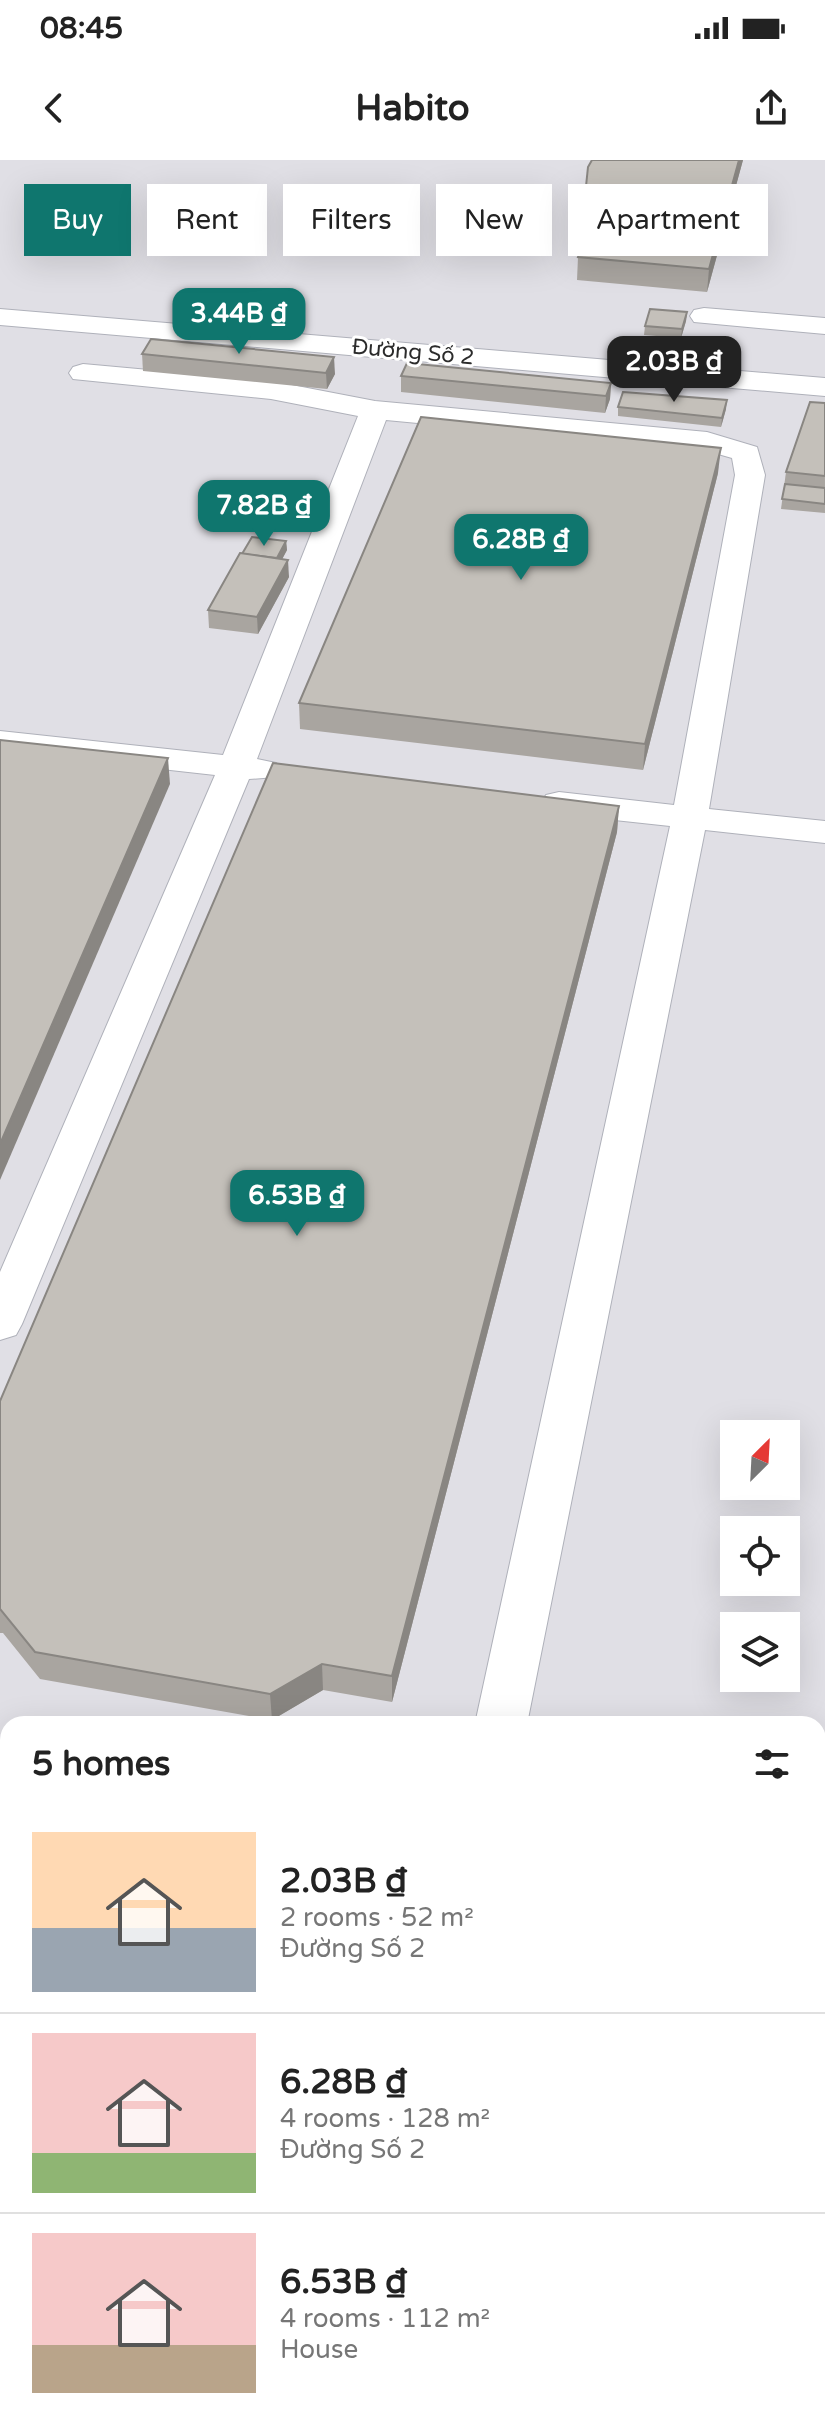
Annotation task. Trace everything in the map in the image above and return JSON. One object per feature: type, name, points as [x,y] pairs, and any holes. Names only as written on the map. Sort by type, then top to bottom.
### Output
[{"type":"street","points":[[704,316],[825,326]]},
{"type":"street","name":"Đường Số 2","points":[[0,317],[825,387]]},
{"type":"street","points":[[83,373],[271,390],[375,410],[707,441],[746,453],[750,475],[690,817],[503,1716]]},
{"type":"street","points":[[0,1324],[236,767],[375,410]]},
{"type":"street","points":[[0,741],[299,774]]},
{"type":"street","points":[[533,800],[825,832]]},
{"type":"shaded area","points":[[0,160],[825,160],[825,1716],[0,1716]]},
{"type":"building","points":[[592,160],[739,160],[732,184],[586,184]]},
{"type":"building","points":[[578,256],[713,256],[709,269]]},
{"type":"building","points":[[650,309],[687,312],[682,329],[645,326]]},
{"type":"building","points":[[151,339],[334,357],[326,373],[142,354]]},
{"type":"building","points":[[407,363],[611,383],[606,396],[401,376]]},
{"type":"building","points":[[623,392],[727,400],[722,418],[618,407]]},
{"type":"building","points":[[810,402],[825,403],[825,476],[786,472]]},
{"type":"building","points":[[421,417],[721,448],[645,744],[299,703]]},
{"type":"building","points":[[785,484],[825,488],[825,504],[782,499]]},
{"type":"building","points":[[252,537],[286,541],[277,558],[242,554]]},
{"type":"building","points":[[240,553],[288,560],[257,617],[208,610]]},
{"type":"building","points":[[0,740],[168,758],[0,1144]]},
{"type":"building","points":[[273,763],[619,806],[392,1676],[322,1664],[270,1694],[35,1652],[0,1609],[0,1401]]}]
